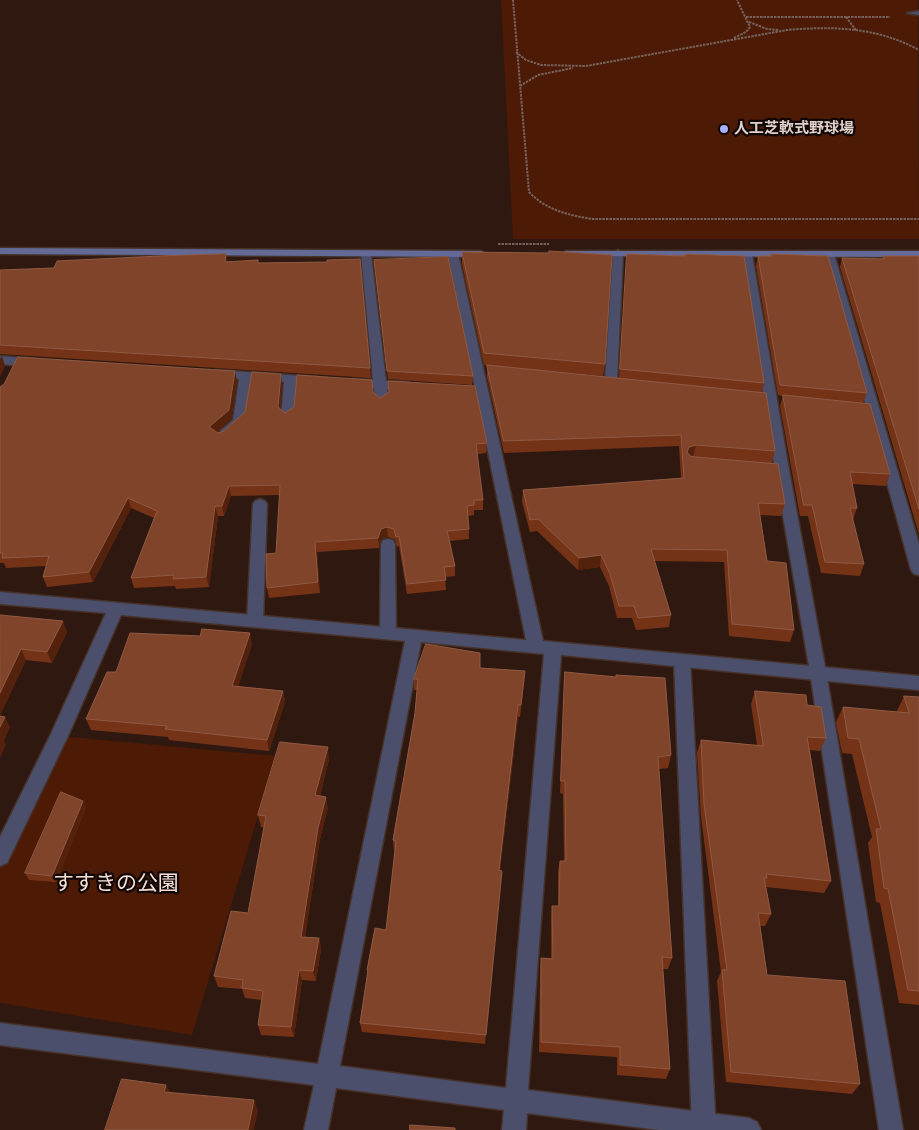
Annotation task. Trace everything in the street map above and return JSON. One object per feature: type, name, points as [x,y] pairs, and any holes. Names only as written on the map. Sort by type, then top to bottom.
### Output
[{"type":"street","points":[[0,251],[492,254]]},
{"type":"street","points":[[611,382],[618,253]]},
{"type":"street","points":[[366,254],[382,402]]},
{"type":"street","points":[[453,254],[482,370],[477,390],[545,648],[514,1130]]},
{"type":"street","points":[[560,254],[919,254]]},
{"type":"street","points":[[747,254],[771,400],[777,470],[818,672],[891,1130]]},
{"type":"street","points":[[829,254],[919,570]]},
{"type":"street","points":[[0,360],[45,363]]},
{"type":"street","points":[[8,377],[16,362]]},
{"type":"street","points":[[208,374],[417,387]]},
{"type":"street","points":[[220,437],[239,422],[246,376]]},
{"type":"street","points":[[287,417],[291,379]]},
{"type":"street","points":[[855,408],[874,410]]},
{"type":"street","points":[[255,621],[260,504]]},
{"type":"street","points":[[388,544],[388,633]]},
{"type":"street","points":[[0,598],[818,672],[919,683]]},
{"type":"street","points":[[0,857],[6,832],[58,736],[116,608]]},
{"type":"street","points":[[316,1130],[414,636]]},
{"type":"street","points":[[682,660],[704,1127]]},
{"type":"street","points":[[0,1034],[516,1100],[704,1127],[749,1130]]},
{"type":"path","points":[[513,0],[516,52],[530,192],[539,202],[558,212],[592,219],[919,218]]},
{"type":"path","points":[[724,42],[746,32],[750,27],[737,0]]},
{"type":"path","points":[[746,16],[891,16]]},
{"type":"path","points":[[845,16],[856,30]]},
{"type":"path","points":[[749,22],[767,29],[820,28],[856,30],[896,39],[919,50]]},
{"type":"path","points":[[520,86],[527,79],[538,74],[787,30]]},
{"type":"path","points":[[516,52],[526,60],[541,65],[586,66]]},
{"type":"green space","points":[[501,0],[918,0],[919,239],[513,239]]},
{"type":"green space","name":"すすきの公園","points":[[59,736],[276,756],[192,1035],[0,1003],[0,857]]},
{"type":"building","points":[[549,251],[612,255],[605,364],[484,353],[462,252],[549,253]]},
{"type":"building","points":[[226,254],[225,262],[258,260],[258,263],[327,262],[327,260],[360,259],[370,368],[0,345],[0,270],[54,268],[57,261]]},
{"type":"building","points":[[627,254],[744,256],[764,383],[620,369]]},
{"type":"building","points":[[771,254],[828,256],[867,393],[780,385],[758,256],[772,256]]},
{"type":"building","points":[[883,256],[919,256],[919,509],[842,258],[885,259]]},
{"type":"building","points":[[448,257],[473,376],[387,371],[374,260]]},
{"type":"building","points":[[18,357],[235,371],[229,410],[209,427],[218,433],[224,431],[245,412],[252,372],[281,374],[278,407],[285,413],[294,407],[297,375],[372,380],[373,392],[380,398],[389,392],[388,381],[475,386],[487,443],[476,444],[483,500],[474,500],[474,505],[467,506],[469,529],[447,531],[455,566],[444,567],[446,580],[407,584],[399,536],[396,537],[394,529],[387,527],[381,529],[378,538],[315,542],[318,582],[267,588],[266,554],[276,553],[280,485],[229,486],[222,506],[215,506],[206,577],[173,579],[174,575],[131,578],[157,511],[128,498],[89,572],[43,577],[49,556],[2,558],[3,553],[0,553],[0,387],[4,384]]},
{"type":"building","points":[[487,365],[766,393],[775,451],[696,445],[689,447],[687,452],[690,456],[695,457],[778,464],[785,504],[758,503],[767,561],[786,563],[794,630],[732,624],[727,550],[651,549],[671,615],[638,618],[634,606],[619,606],[610,574],[601,555],[579,558],[538,519],[530,520],[523,490],[684,478],[681,435],[504,441]]},
{"type":"building","points":[[783,395],[870,404],[890,474],[850,472],[857,508],[850,508],[864,564],[825,562],[812,505],[804,505]]},
{"type":"building","points":[[0,615],[63,621],[47,652],[21,649],[0,693]]},
{"type":"building","points":[[202,629],[250,633],[232,686],[283,691],[267,740],[165,729],[167,726],[86,719],[107,672],[116,672],[130,633],[200,636]]},
{"type":"building","points":[[426,644],[480,653],[480,668],[525,671],[521,705],[518,705],[499,870],[502,871],[486,1035],[360,1023],[375,928],[386,930],[396,841],[393,840],[415,713],[418,679],[414,679]]},
{"type":"building","points":[[565,672],[616,677],[616,675],[665,678],[671,755],[658,757],[672,958],[662,957],[670,1069],[620,1065],[620,1047],[541,1042],[541,958],[553,959],[552,906],[559,906],[560,861],[566,861],[565,781],[561,781]]},
{"type":"building","points":[[755,691],[806,695],[807,705],[821,707],[826,738],[807,737],[831,881],[766,874],[767,878],[764,878],[771,914],[758,913],[767,975],[845,981],[860,1084],[731,1072],[722,970],[727,970],[704,804],[701,740],[763,746]]},
{"type":"building","points":[[904,696],[919,697],[919,991],[908,990],[888,889],[884,888],[876,829],[881,829],[859,739],[848,738],[843,707],[909,713]]},
{"type":"building","points":[[0,716],[5,717],[0,727]]},
{"type":"building","points":[[280,742],[328,747],[315,795],[326,797],[318,828],[301,937],[319,938],[313,971],[299,970],[291,1027],[258,1025],[263,991],[242,988],[243,980],[214,976],[231,911],[248,913],[266,816],[258,815]]},
{"type":"building","points":[[61,792],[83,801],[52,876],[25,873]]},
{"type":"building","points":[[122,1079],[166,1085],[164,1092],[254,1100],[248,1130],[105,1130]]},
{"type":"building","points":[[410,1125],[455,1128],[455,1130],[410,1130]]},
{"type":"place","name":"人工芝軟式野球場","points":[[724,129]]}]
